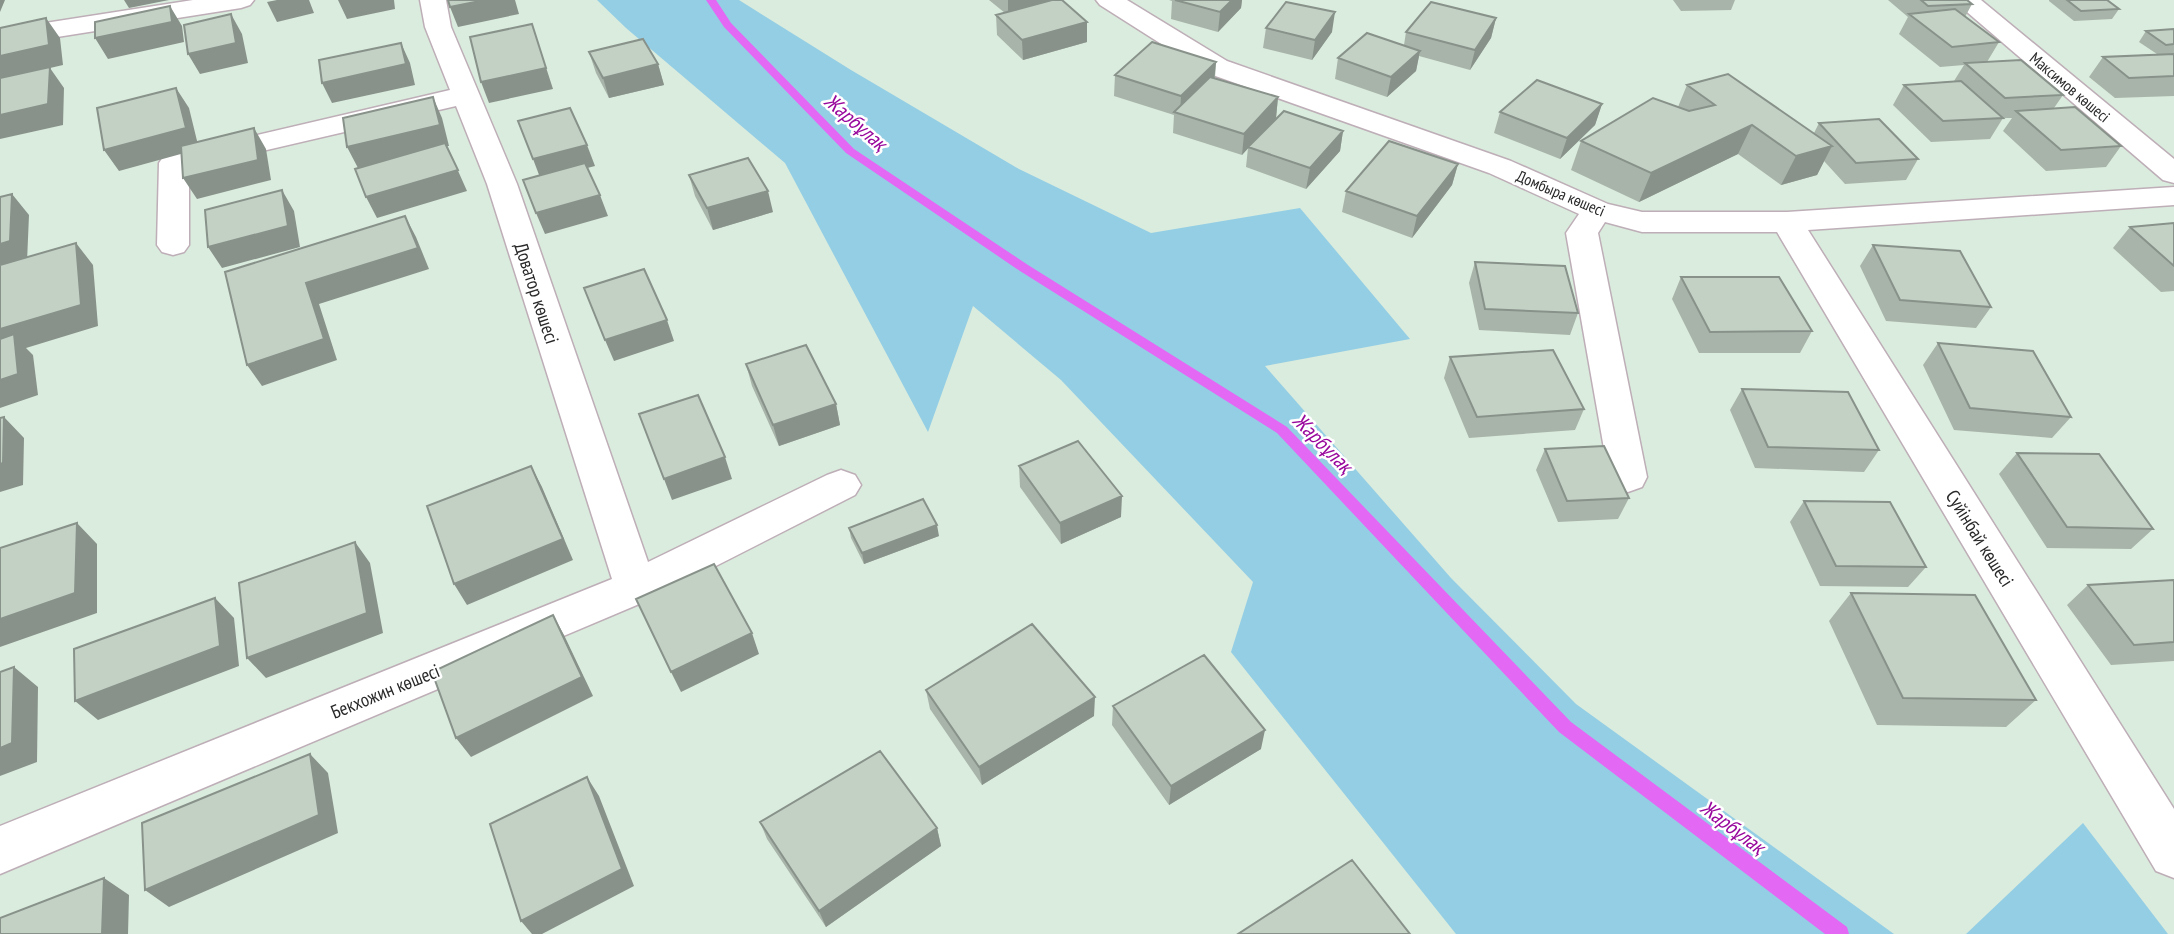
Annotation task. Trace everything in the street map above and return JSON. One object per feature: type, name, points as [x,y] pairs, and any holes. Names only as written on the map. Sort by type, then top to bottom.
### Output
[{"type":"street","points":[[0,38],[242,0]]},
{"type":"street","name":"Доватор көшесі","points":[[433,0],[438,27],[502,184],[636,587]]},
{"type":"street","name":"Домбыра көшесі","points":[[1109,0],[1217,67],[1500,167],[1597,211],[1642,222],[1787,222],[2174,195]]},
{"type":"street","name":"Максимов көшесі","points":[[1966,0],[2174,174]]},
{"type":"street","points":[[173,244],[174,163],[466,95]]},
{"type":"street","points":[[1597,211],[1582,233],[1628,477]]},
{"type":"street","name":"Суйінбай көшесі","points":[[1787,222],[2174,853]]},
{"type":"street","name":"Бекхожин көшесі","points":[[0,850],[636,587],[841,485]]},
{"type":"shaded area","points":[[597,0],[739,0],[1019,169],[1151,233],[1300,208],[1410,339],[1265,366],[1451,578],[1576,704],[1894,934],[1456,934],[1231,652],[1253,582],[1061,380],[973,306],[928,432],[785,163],[626,28]]},
{"type":"shaded area","points":[[2083,823],[2168,934],[1966,934]]},
{"type":"building","points":[[448,0],[485,0],[450,7]]},
{"type":"building","points":[[1052,0],[1062,0],[1087,22],[1022,40],[996,15]]},
{"type":"building","points":[[1175,0],[1232,0],[1220,12]]},
{"type":"building","points":[[1921,0],[1967,0],[1972,4],[1928,6]]},
{"type":"building","points":[[2067,0],[2107,0],[2119,9],[2081,11]]},
{"type":"building","points":[[1286,2],[1335,12],[1315,40],[1266,28]]},
{"type":"building","points":[[1431,2],[1496,18],[1475,50],[1406,32]]},
{"type":"building","points":[[170,6],[172,22],[95,38],[95,22]]},
{"type":"building","points":[[1955,9],[1999,42],[1952,47],[1909,14]]},
{"type":"building","points":[[231,14],[236,43],[188,54],[184,25]]},
{"type":"building","points":[[46,18],[49,45],[0,56],[0,28]]},
{"type":"building","points":[[532,24],[546,68],[481,82],[470,37]]},
{"type":"building","points":[[2174,29],[2174,44],[2166,45],[2146,31]]},
{"type":"building","points":[[1367,33],[1420,51],[1391,77],[1338,58]]},
{"type":"building","points":[[643,39],[658,64],[603,78],[589,52]]},
{"type":"building","points":[[1152,42],[1216,62],[1181,96],[1115,75]]},
{"type":"building","points":[[401,43],[406,64],[322,83],[319,60]]},
{"type":"building","points":[[2174,54],[2174,76],[2129,78],[2103,57]]},
{"type":"building","points":[[2021,60],[2063,95],[2005,98],[1965,63]]},
{"type":"building","points":[[50,67],[48,104],[0,115],[0,78]]},
{"type":"building","points":[[1728,74],[1832,146],[1796,156],[1752,125],[1651,173],[1581,141],[1653,98],[1689,111],[1715,105],[1687,85]]},
{"type":"building","points":[[1210,77],[1278,97],[1244,134],[1174,112]]},
{"type":"building","points":[[1537,80],[1602,104],[1567,138],[1500,112]]},
{"type":"building","points":[[1961,81],[2003,118],[1943,121],[1904,85]]},
{"type":"building","points":[[176,88],[186,128],[104,150],[97,108]]},
{"type":"building","points":[[433,97],[440,125],[347,147],[343,118]]},
{"type":"building","points":[[2075,107],[2121,146],[2061,150],[2016,111]]},
{"type":"building","points":[[570,108],[587,145],[533,159],[518,121]]},
{"type":"building","points":[[1284,111],[1343,131],[1310,168],[1248,147]]},
{"type":"building","points":[[1879,119],[1918,159],[1856,163],[1819,123]]},
{"type":"building","points":[[254,128],[258,160],[183,178],[181,146]]},
{"type":"building","points":[[1389,141],[1458,164],[1417,216],[1346,191]]},
{"type":"building","points":[[445,143],[458,170],[366,197],[355,169]]},
{"type":"building","points":[[748,158],[768,191],[707,208],[689,175]]},
{"type":"building","points":[[585,163],[600,195],[536,213],[523,180]]},
{"type":"building","points":[[282,190],[288,226],[208,247],[205,210]]},
{"type":"building","points":[[12,194],[10,241],[0,244],[0,197]]},
{"type":"building","points":[[405,216],[418,248],[306,283],[324,339],[247,365],[225,272]]},
{"type":"building","points":[[2174,223],[2174,266],[2130,227]]},
{"type":"building","points":[[76,243],[81,305],[0,329],[0,265]]},
{"type":"building","points":[[1873,245],[1960,251],[1991,307],[1900,300]]},
{"type":"building","points":[[1475,262],[1565,266],[1578,313],[1485,309]]},
{"type":"building","points":[[644,269],[667,320],[605,340],[584,288]]},
{"type":"building","points":[[1681,277],[1779,277],[1812,331],[1710,332]]},
{"type":"building","points":[[14,334],[18,374],[0,380],[0,339]]},
{"type":"building","points":[[1938,343],[2033,351],[2071,417],[1970,408]]},
{"type":"building","points":[[806,345],[836,404],[773,425],[746,364]]},
{"type":"building","points":[[1553,350],[1584,409],[1477,417],[1450,357]]},
{"type":"building","points":[[1742,389],[1848,392],[1879,450],[1768,447]]},
{"type":"building","points":[[698,395],[725,457],[664,479],[639,414]]},
{"type":"building","points":[[4,417],[3,463],[0,464],[0,418]]},
{"type":"building","points":[[1078,441],[1122,496],[1060,523],[1019,466]]},
{"type":"building","points":[[1604,446],[1629,498],[1567,501],[1545,449]]},
{"type":"building","points":[[2017,453],[2099,454],[2153,529],[2067,527]]},
{"type":"building","points":[[531,466],[563,539],[454,584],[427,506]]},
{"type":"building","points":[[923,499],[937,525],[862,553],[849,528]]},
{"type":"building","points":[[1804,501],[1890,502],[1926,567],[1836,566]]},
{"type":"building","points":[[77,523],[75,593],[0,619],[0,548]]},
{"type":"building","points":[[355,542],[367,613],[247,658],[239,583]]},
{"type":"building","points":[[714,564],[752,633],[671,672],[636,599]]},
{"type":"building","points":[[2174,580],[2174,642],[2134,645],[2088,585]]},
{"type":"building","points":[[1851,593],[1975,595],[2036,700],[1903,698]]},
{"type":"building","points":[[215,598],[220,646],[75,701],[74,649]]},
{"type":"building","points":[[553,615],[582,677],[456,738],[432,672]]},
{"type":"building","points":[[1032,624],[1095,697],[979,767],[926,690]]},
{"type":"building","points":[[1204,655],[1265,730],[1171,786],[1113,706]]},
{"type":"building","points":[[14,667],[12,743],[0,748],[0,672]]},
{"type":"building","points":[[880,751],[937,828],[819,911],[760,822]]},
{"type":"building","points":[[310,754],[319,815],[145,890],[142,823]]},
{"type":"building","points":[[587,777],[622,869],[521,921],[490,824]]},
{"type":"building","points":[[1352,860],[1410,934],[1238,934]]},
{"type":"building","points":[[104,878],[102,934],[0,934],[0,918]]},
{"type":"waterway","name":"Жарбұлақ","points":[[711,0],[727,25],[850,151],[1024,268],[1282,430],[1565,727],[1840,934]]}]
